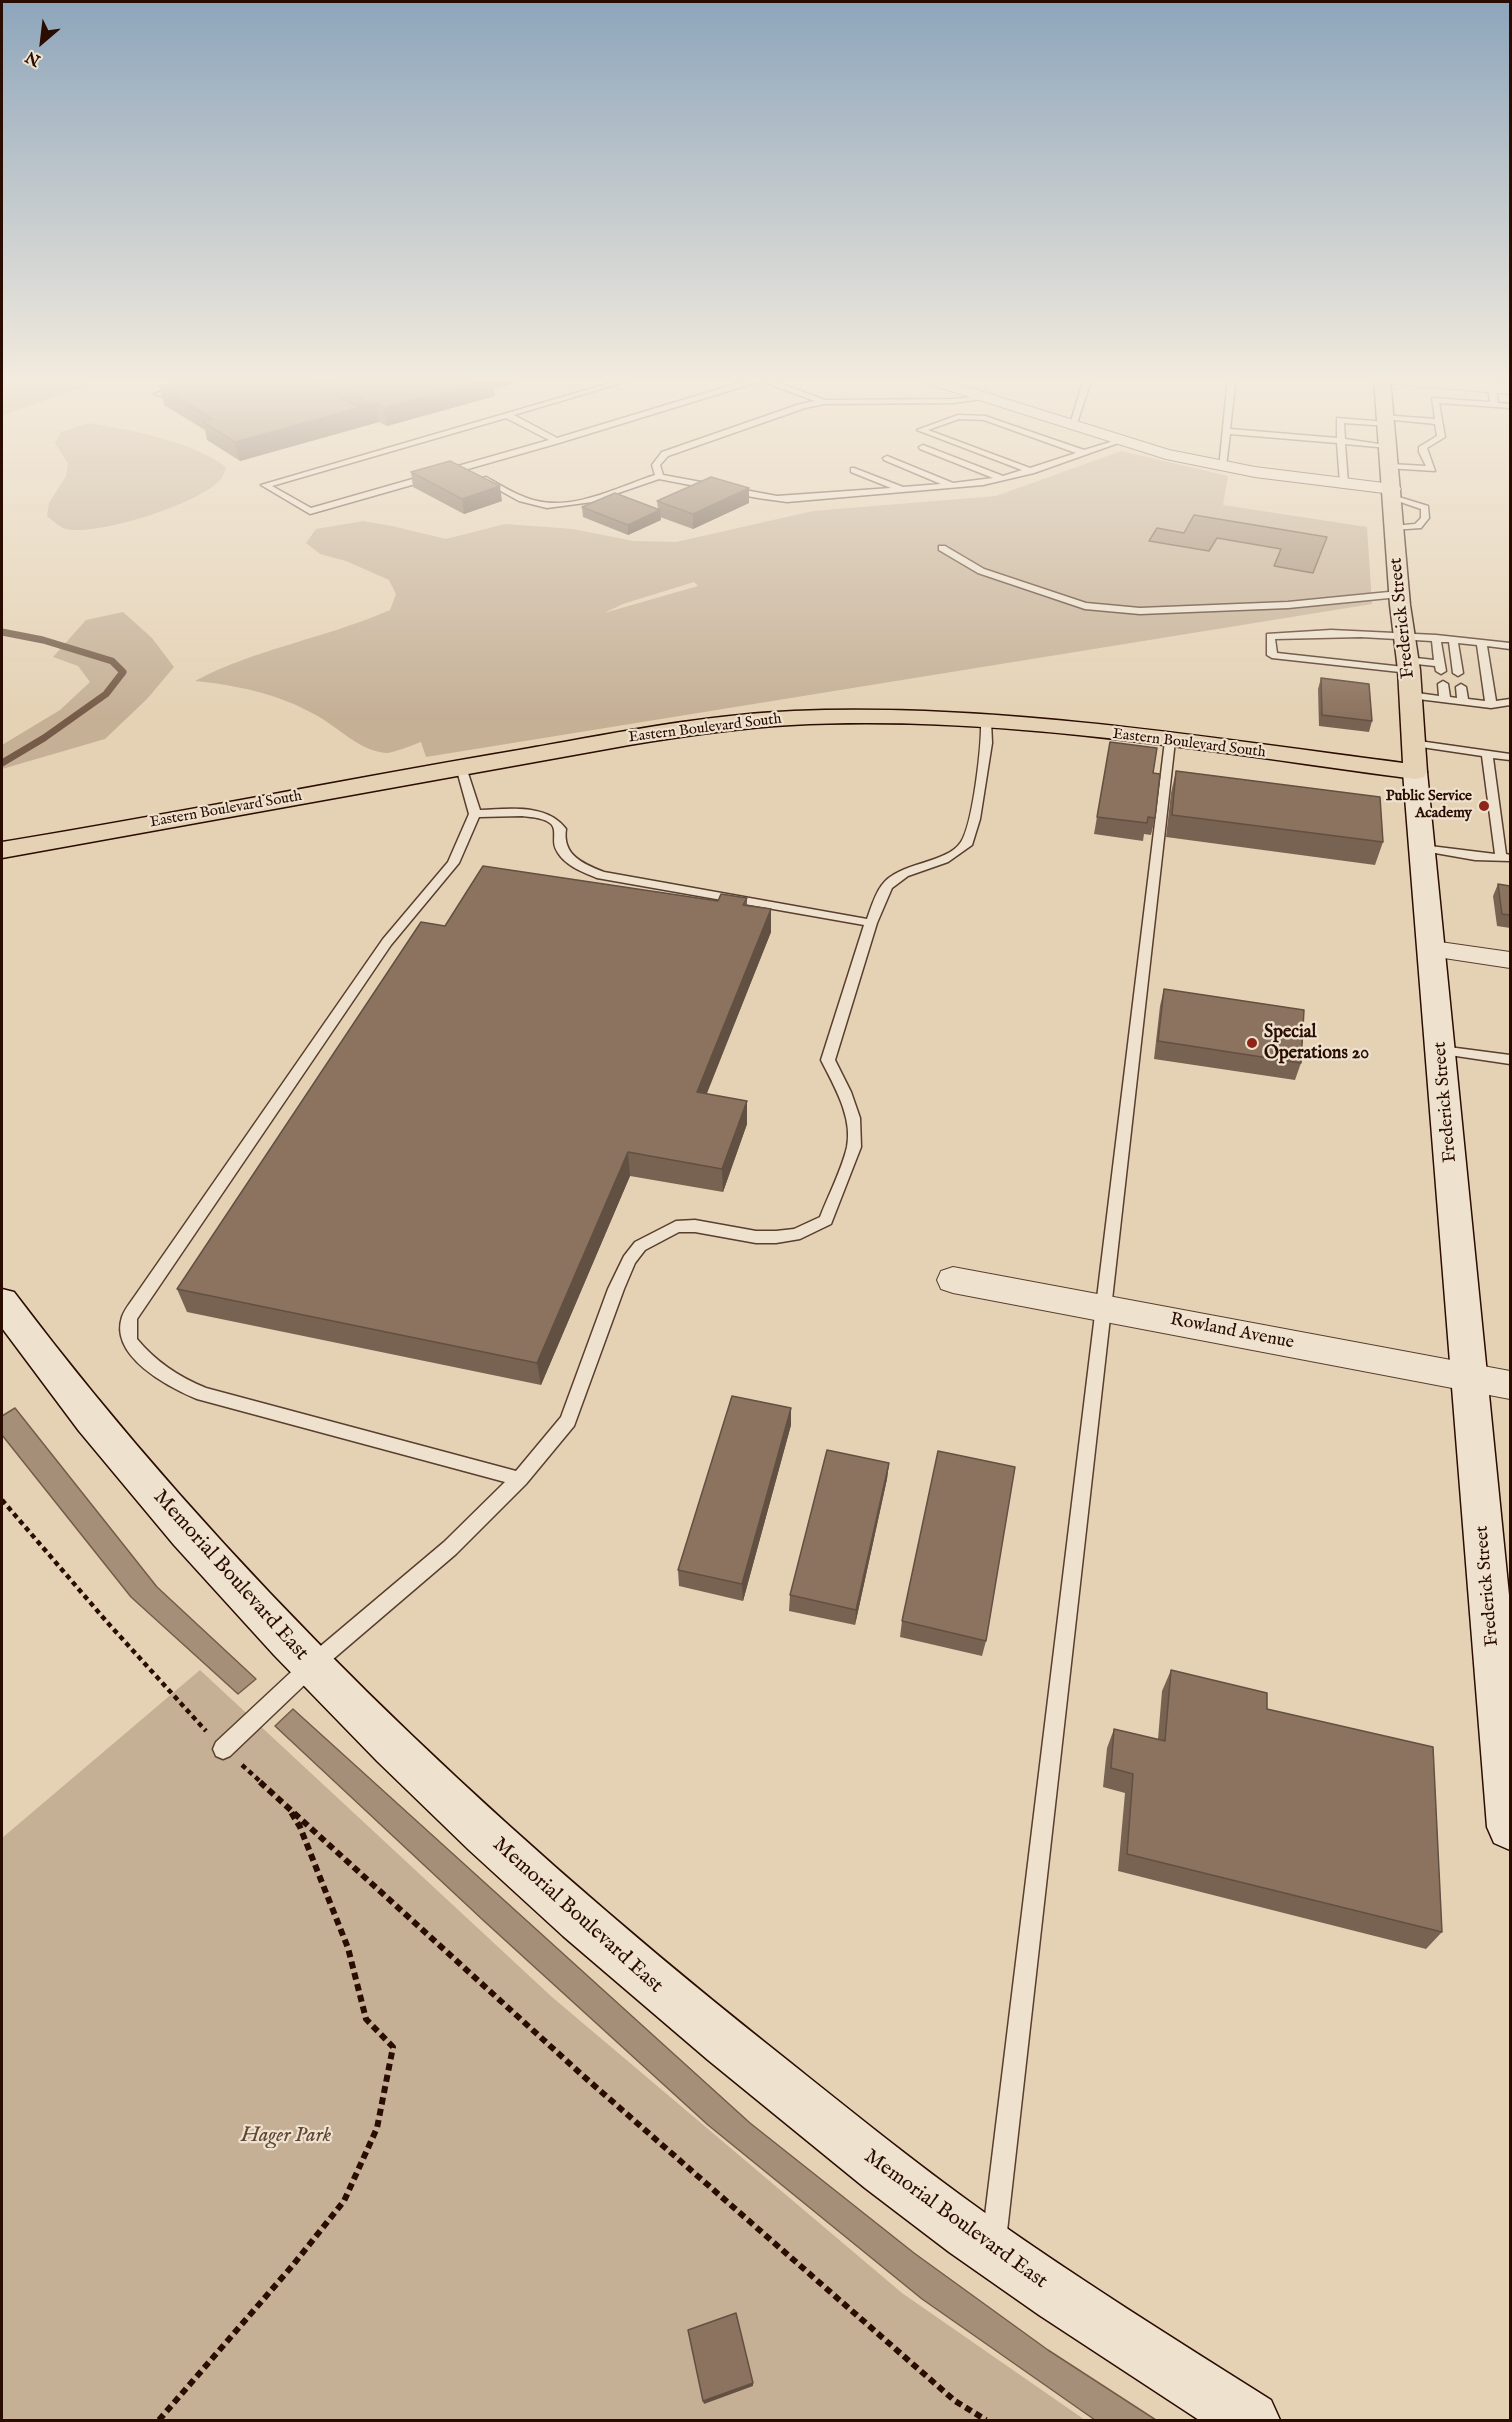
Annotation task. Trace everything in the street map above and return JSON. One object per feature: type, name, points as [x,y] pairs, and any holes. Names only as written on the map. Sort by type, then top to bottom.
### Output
[{"type":"main road","name":"Frederick Street","points":[[1392,492],[1399,594],[1408,665],[1414,758],[1433,949],[1510,1827]]},
{"type":"main road","name":"Eastern Boulevard South","points":[[2,850],[461,766],[722,724],[789,718],[916,716],[986,721],[1170,741],[1414,758]]},
{"type":"main road","name":"Memorial Boulevard East","points":[[2,1302],[46,1364],[117,1451],[229,1578],[311,1666],[466,1817],[654,1985],[840,2136],[993,2251],[1143,2353],[1251,2421]]},
{"type":"street","points":[[1387,491],[1392,492]]},
{"type":"street","points":[[1433,949],[1510,960]]},
{"type":"street","name":"Rowland Avenue","points":[[952,1280],[1510,1385]]},
{"type":"lane","points":[[275,491],[310,511],[380,491]]},
{"type":"lane","points":[[506,491],[519,498],[547,505],[576,502],[611,491]]},
{"type":"lane","points":[[733,491],[767,499],[887,491]]},
{"type":"lane","points":[[1392,492],[1425,508],[1425,518],[1418,526],[1395,528]]},
{"type":"lane","points":[[942,548],[981,571],[1085,606],[1140,611],[1288,605],[1399,594]]},
{"type":"lane","points":[[1436,638],[1440,667],[1356,659],[1323,661],[1302,646],[1320,636],[1372,639],[1405,634],[1510,646]]},
{"type":"lane","points":[[1453,640],[1458,673]]},
{"type":"lane","points":[[1482,643],[1491,705]]},
{"type":"lane","points":[[1322,650],[1323,661]]},
{"type":"lane","points":[[1443,684],[1445,699]]},
{"type":"lane","points":[[1461,687],[1463,702]]},
{"type":"lane","points":[[1410,695],[1491,705],[1510,702]]},
{"type":"lane","points":[[223,1749],[311,1666],[450,1548],[520,1479],[568,1420],[616,1289],[629,1260],[640,1246],[675,1227],[695,1226],[756,1237],[776,1237],[795,1235],[826,1220],[854,1147],[853,1118],[844,1092],[828,1060],[871,923],[887,886],[904,873],[944,860],[966,845],[974,819],[987,743],[986,721]]},
{"type":"lane","points":[[993,2251],[1170,741]]},
{"type":"lane","points":[[1414,758],[1487,755],[1510,757]]},
{"type":"lane","points":[[1422,848],[1475,856],[1506,857],[1487,755]]},
{"type":"lane","points":[[461,766],[475,814],[453,863],[387,942],[129,1318],[129,1341],[153,1367],[180,1385],[203,1394],[520,1479]]},
{"type":"lane","points":[[475,814],[538,813],[553,819],[559,825],[557,838],[561,852],[578,866],[601,875],[871,923]]},
{"type":"lane","points":[[1442,1050],[1510,1060]]},
{"type":"path","points":[[2,1500],[107,1622],[223,1749],[285,1802],[581,2074],[956,2401],[986,2421]]},
{"type":"path","points":[[159,2421],[293,2265],[344,2201],[377,2128],[393,2047],[366,2019],[348,1948],[300,1827],[285,1802]]},
{"type":"green space","points":[[57,491],[206,491],[148,516],[101,528],[81,530],[66,529],[47,516],[49,503]]},
{"type":"green space","points":[[1010,491],[1225,491],[1223,505],[1367,527],[1372,604],[426,757],[421,742],[389,753],[376,751],[357,743],[314,714],[286,701],[241,688],[195,681],[267,651],[366,620],[390,610],[396,594],[389,580],[346,561],[320,554],[306,543],[316,529],[363,521],[446,539],[505,524],[573,529],[634,541],[676,542],[813,511],[996,496]],"holes":[[[694,582],[698,586],[604,613],[623,604]]]},
{"type":"green space","points":[[123,612],[152,638],[174,667],[147,699],[105,739],[2,769],[2,745],[60,710],[90,682],[78,666],[53,657],[86,620]]},
{"type":"green space","name":"Hager Park","points":[[200,1670],[552,1997],[902,2293],[1085,2420],[2,2420],[2,1838]]},
{"type":"shaded area","points":[[1194,515],[1327,537],[1313,573],[1274,566],[1281,549],[1217,538],[1209,551],[1149,541],[1157,528],[1184,533]]},
{"type":"shaded area","points":[[15,1408],[157,1587],[256,1679],[238,1694],[131,1597],[2,1435],[2,1416]]},
{"type":"shaded area","points":[[293,1709],[750,2123],[914,2253],[1048,2350],[1156,2420],[1095,2420],[922,2299],[708,2125],[275,1726]]},
{"type":"building","points":[[447,491],[485,491],[462,499]]},
{"type":"building","points":[[679,491],[742,491],[693,514],[657,501]]},
{"type":"building","points":[[615,493],[660,510],[628,525],[582,507]]},
{"type":"building","points":[[1321,678],[1369,684],[1372,721],[1322,715]]},
{"type":"building","points":[[1110,742],[1157,748],[1153,773],[1160,774],[1155,818],[1148,817],[1147,823],[1097,817]]},
{"type":"building","points":[[1176,771],[1380,797],[1383,842],[1172,815]]},
{"type":"building","points":[[483,866],[718,901],[721,894],[747,898],[743,905],[771,909],[697,1092],[747,1101],[722,1169],[628,1152],[537,1363],[177,1289],[421,922],[445,926]]},
{"type":"building","points":[[1498,884],[1510,886],[1510,915],[1502,914]]},
{"type":"building","points":[[1164,989],[1304,1010],[1301,1063],[1158,1041]]},
{"type":"building","points":[[732,1396],[791,1408],[742,1584],[678,1570]]},
{"type":"building","points":[[827,1450],[889,1463],[856,1610],[790,1595]]},
{"type":"building","points":[[938,1451],[1015,1467],[986,1641],[902,1621]]},
{"type":"building","points":[[1171,1670],[1267,1693],[1267,1709],[1433,1747],[1442,1932],[1127,1854],[1133,1774],[1111,1768],[1114,1729],[1165,1741]]},
{"type":"building","points":[[736,2313],[753,2383],[703,2401],[688,2330]]},
{"type":"waterway","points":[[2,632],[43,640],[112,661],[123,672],[106,694],[44,738],[2,763]]},
{"type":"place","name":"Public Service Academy","points":[[1484,806]]},
{"type":"place","name":"Special Operations 20","points":[[1252,1043]]}]
